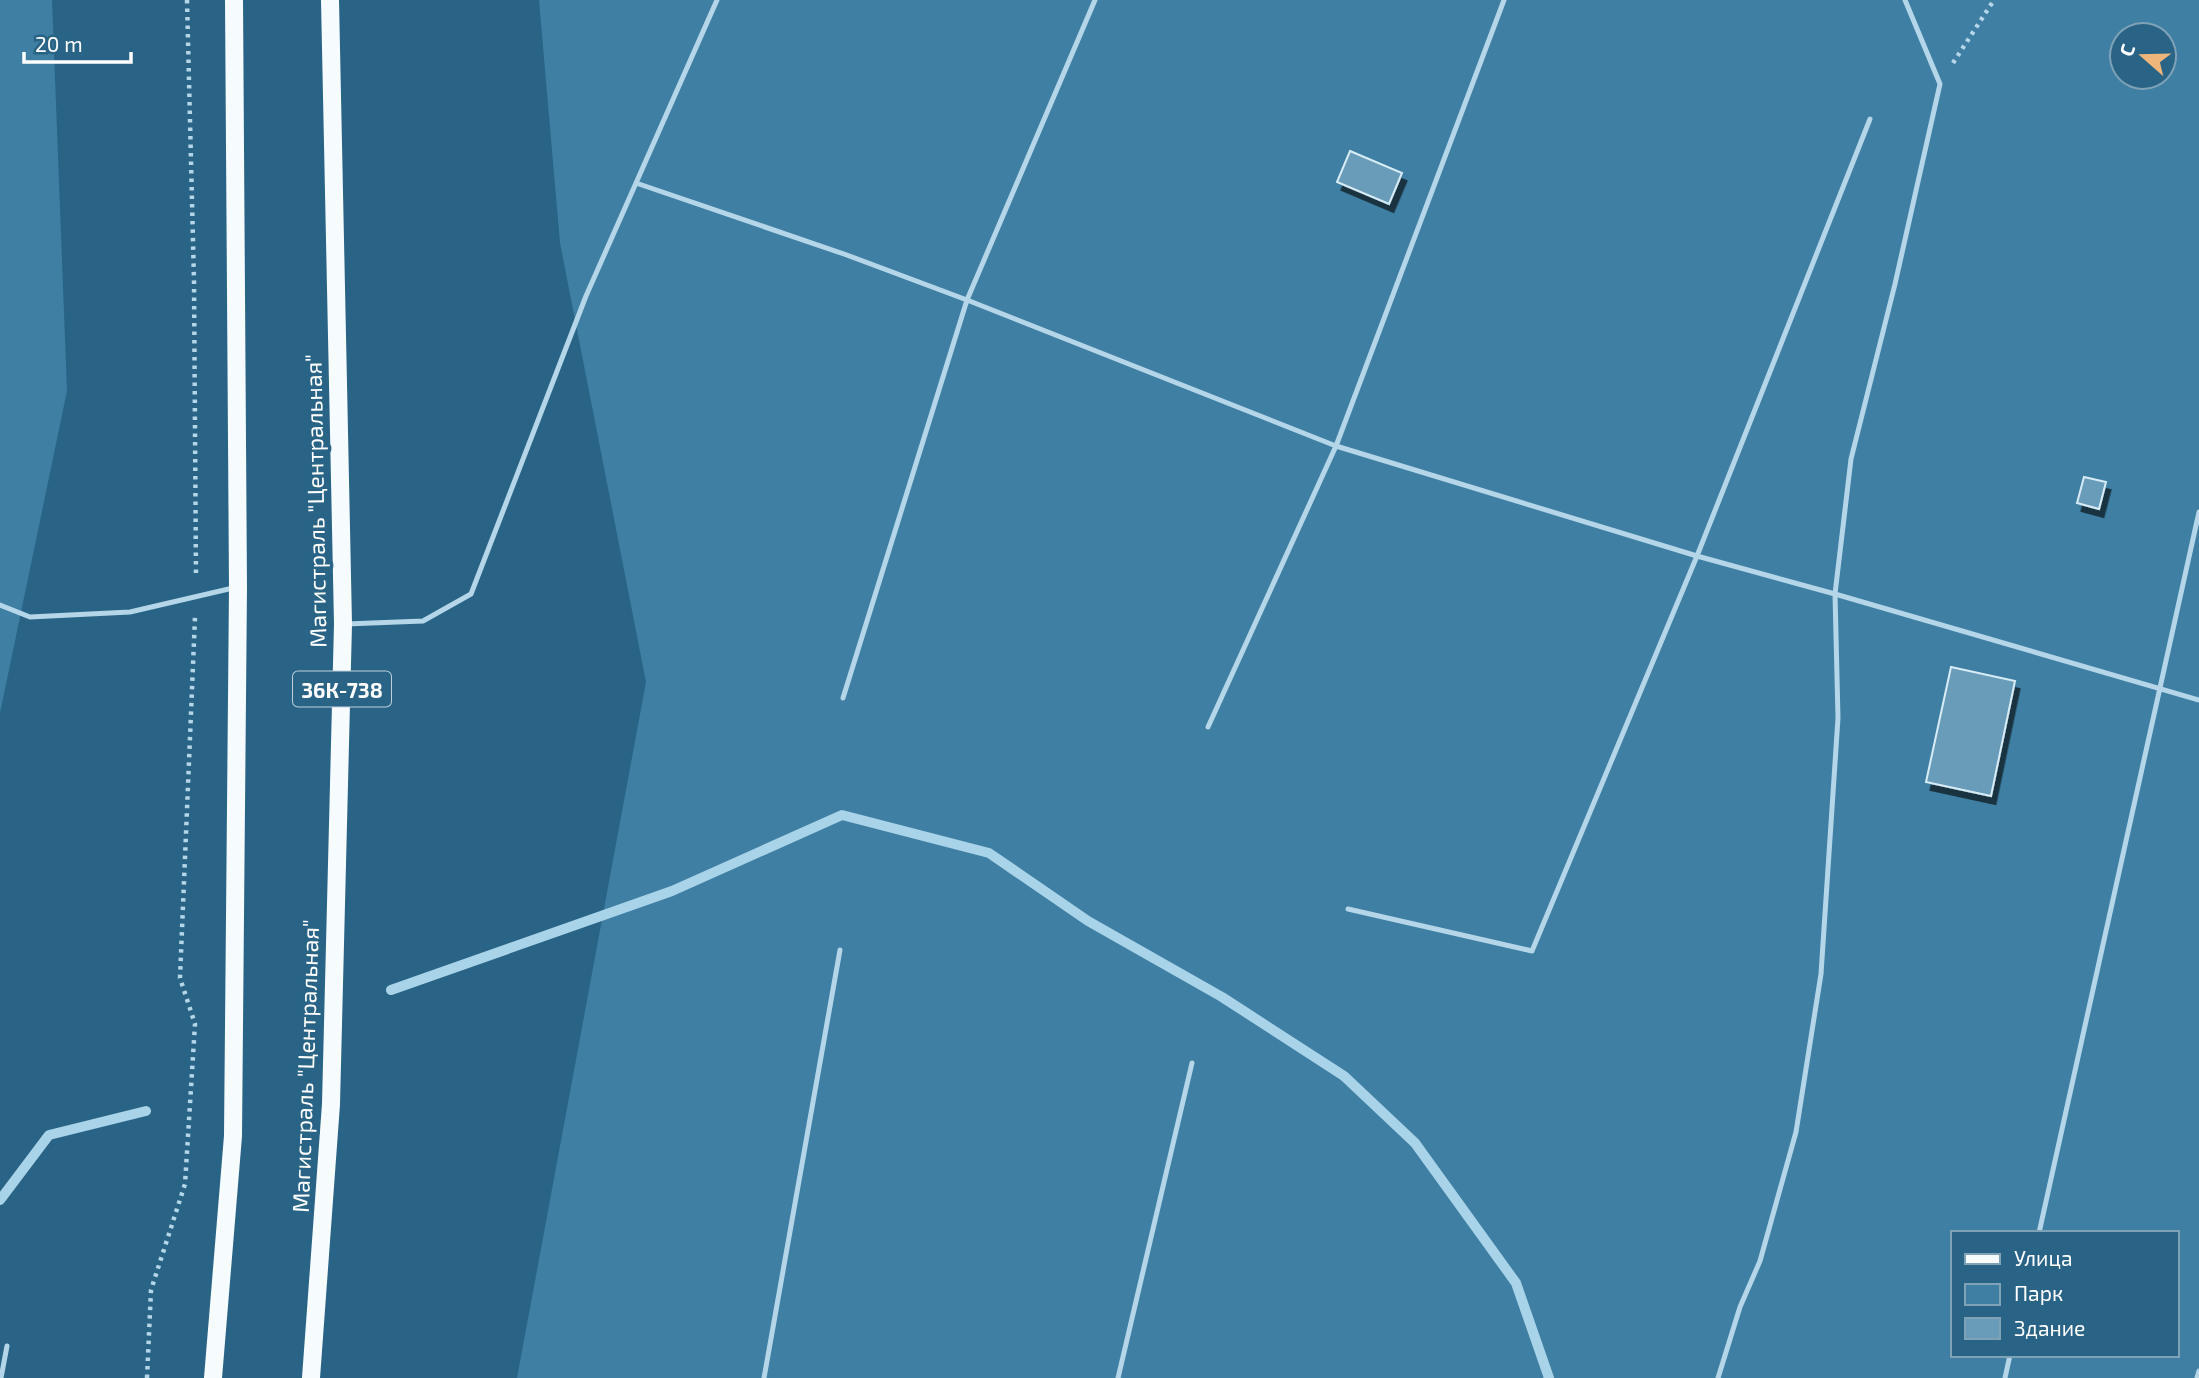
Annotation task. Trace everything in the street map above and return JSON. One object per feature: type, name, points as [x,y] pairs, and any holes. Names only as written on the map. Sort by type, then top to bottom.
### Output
[{"type":"main road","points":[[213,1378],[233,1136],[238,587],[234,0]]},
{"type":"main road","name":"Магистраль \"Центральная\"","points":[[311,1378],[331,1104],[343,624],[330,0]]},
{"type":"lane","points":[[343,624],[423,621],[471,594],[586,296],[717,0]]},
{"type":"lane","points":[[843,698],[967,300],[1095,0]]},
{"type":"lane","points":[[1208,727],[1336,446],[1504,0]]},
{"type":"lane","points":[[1718,1378],[1740,1307],[1760,1261],[1797,1132],[1819,987],[1838,718],[1835,594],[1851,459],[1895,284],[1940,84],[1905,0]]},
{"type":"lane","points":[[1348,909],[1532,951],[1697,556],[1870,119]]},
{"type":"lane","points":[[636,183],[844,254],[967,300],[1336,446],[1697,556],[2199,700]]},
{"type":"lane","points":[[2039,1231],[2199,512]]},
{"type":"lane","points":[[0,605],[30,617],[130,612],[238,587]]},
{"type":"lane","points":[[764,1378],[840,950]]},
{"type":"lane","points":[[1118,1378],[1192,1062]]},
{"type":"lane","points":[[1,1378],[7,1346]]},
{"type":"lane","points":[[2005,1378],[2010,1357]]},
{"type":"lane","points":[[2197,1378],[2199,1371]]},
{"type":"path","points":[[147,1378],[151,1290],[185,1184],[195,1024],[180,978],[196,597],[194,281],[187,0]]},
{"type":"path","points":[[1940,84],[1994,0]]},
{"type":"green space","points":[[0,0],[52,0],[67,391],[0,713]]},
{"type":"green space","points":[[539,0],[2199,0],[2199,1378],[517,1378],[646,682],[560,243]]},
{"type":"building","points":[[1350,151],[1402,173],[1389,204],[1337,182]]},
{"type":"building","points":[[2084,477],[2106,482],[2099,509],[2077,503]]},
{"type":"building","points":[[1951,667],[2015,681],[1991,796],[1926,782]]},
{"type":"waterway","points":[[391,990],[672,891],[842,815],[989,853],[1088,921],[1222,997],[1344,1076],[1415,1143],[1516,1283],[1549,1378]]},
{"type":"waterway","points":[[0,1200],[49,1135],[146,1111]]}]
